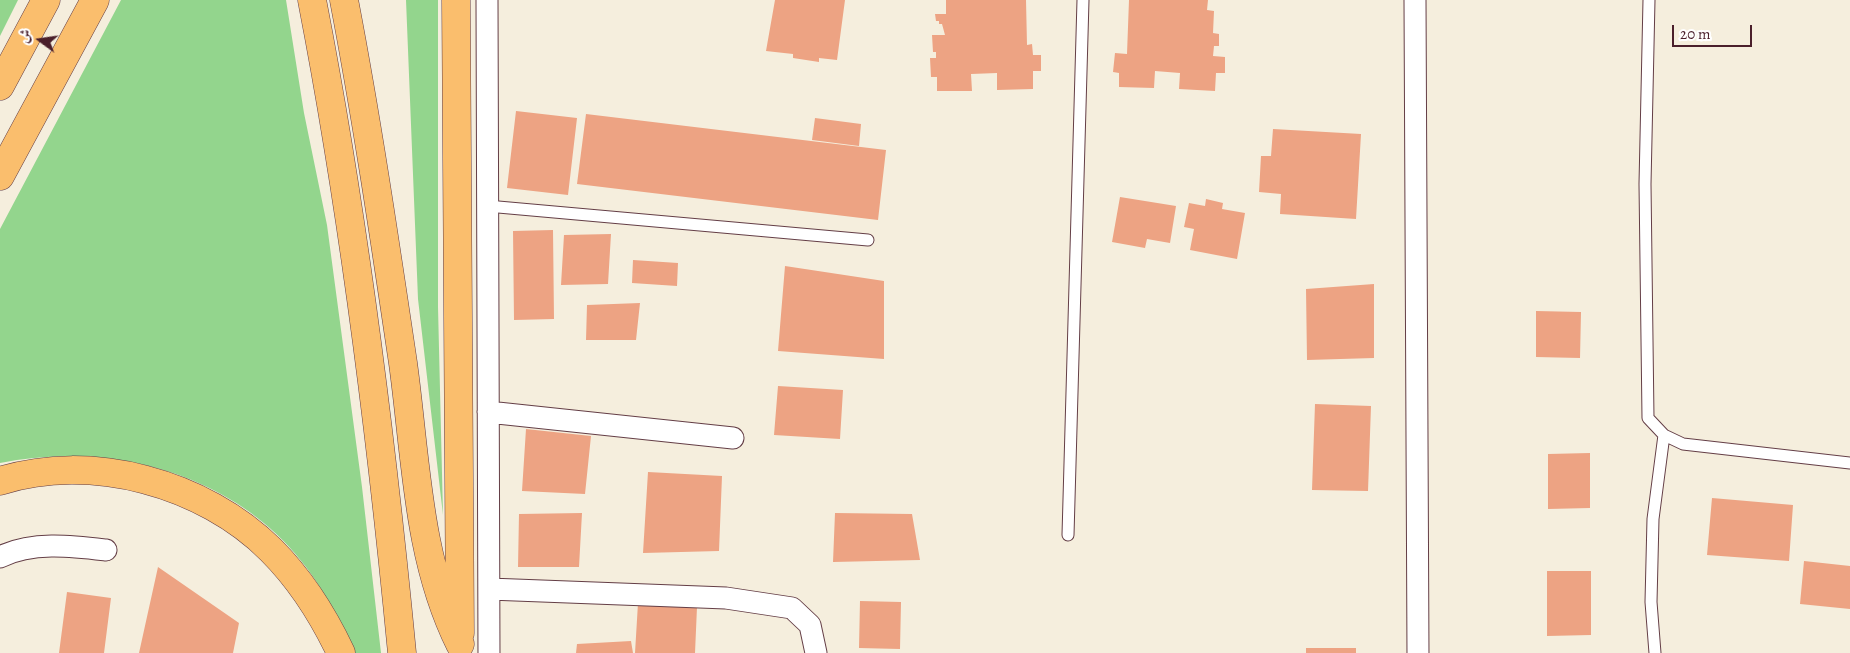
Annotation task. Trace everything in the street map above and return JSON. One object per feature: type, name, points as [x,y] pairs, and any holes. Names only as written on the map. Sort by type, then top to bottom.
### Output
[{"type":"highway","points":[[0,86],[46,0]]},
{"type":"highway","points":[[0,176],[95,0]]},
{"type":"highway","points":[[312,0],[350,217],[368,342],[402,653]]},
{"type":"highway","points":[[344,0],[380,212],[429,556],[445,614],[460,648]]},
{"type":"highway","points":[[456,0],[460,648]]},
{"type":"highway","points":[[0,482],[35,474],[99,472],[130,476],[191,496],[226,515],[270,549],[311,598],[341,653]]},
{"type":"street","points":[[487,0],[489,653]]},
{"type":"street","points":[[1415,0],[1418,653]]},
{"type":"street","points":[[488,412],[733,438]]},
{"type":"street","points":[[0,557],[10,552],[59,545],[106,550]]},
{"type":"street","points":[[489,589],[726,598],[792,608],[810,625],[816,653]]},
{"type":"lane","points":[[1068,535],[1083,0]]},
{"type":"lane","points":[[1649,0],[1645,184],[1648,418],[1664,435],[1683,444],[1850,464]]},
{"type":"lane","points":[[487,206],[868,240]]},
{"type":"lane","points":[[1655,653],[1651,602],[1654,519],[1664,435]]},
{"type":"green space","points":[[0,0],[18,0],[0,36]]},
{"type":"green space","points":[[121,0],[286,0],[304,113],[327,225],[362,487],[381,653],[353,653],[332,608],[306,567],[277,535],[244,508],[207,487],[168,472],[127,461],[85,457],[42,457],[0,463],[0,229]]},
{"type":"green space","points":[[406,0],[438,0],[438,307],[443,515],[418,299]]},
{"type":"building","points":[[775,0],[845,0],[837,60],[819,58],[819,62],[793,58],[793,54],[766,51]]},
{"type":"building","points":[[946,0],[1026,0],[1027,45],[1032,44],[1033,55],[1041,55],[1041,71],[1033,71],[1033,89],[997,90],[997,73],[971,74],[972,91],[937,91],[937,77],[931,77],[930,58],[936,58],[936,52],[933,52],[932,35],[945,35],[942,24],[936,21],[935,14],[946,14]]},
{"type":"building","points":[[1129,0],[1208,0],[1207,10],[1214,11],[1213,33],[1219,34],[1219,46],[1214,46],[1213,56],[1225,57],[1225,73],[1216,73],[1215,91],[1179,89],[1180,73],[1155,71],[1154,88],[1119,87],[1119,73],[1113,72],[1115,53],[1127,54]]},
{"type":"building","points":[[516,111],[577,118],[568,195],[507,188]]},
{"type":"building","points":[[586,114],[886,150],[878,220],[577,184]]},
{"type":"building","points":[[815,118],[861,124],[859,146],[812,140]]},
{"type":"building","points":[[1273,129],[1361,134],[1356,219],[1280,214],[1281,194],[1259,192],[1261,156],[1271,156]]},
{"type":"building","points":[[1120,197],[1176,206],[1170,243],[1147,239],[1145,248],[1112,242]]},
{"type":"building","points":[[1206,199],[1223,203],[1222,209],[1245,213],[1237,259],[1190,250],[1194,229],[1184,227],[1189,203],[1205,206]]},
{"type":"building","points":[[553,230],[554,319],[514,320],[513,231]]},
{"type":"building","points":[[611,234],[608,284],[561,285],[564,235]]},
{"type":"building","points":[[633,260],[678,263],[677,286],[632,283]]},
{"type":"building","points":[[785,266],[884,281],[884,359],[778,351]]},
{"type":"building","points":[[1374,284],[1374,358],[1307,360],[1306,289]]},
{"type":"building","points":[[640,303],[636,340],[586,340],[587,305]]},
{"type":"building","points":[[1536,311],[1581,312],[1580,358],[1536,357]]},
{"type":"building","points":[[778,386],[843,390],[840,439],[774,435]]},
{"type":"building","points":[[1315,404],[1371,406],[1368,491],[1312,490]]},
{"type":"building","points":[[526,429],[591,436],[585,494],[522,491]]},
{"type":"building","points":[[1590,453],[1590,508],[1548,509],[1548,454]]},
{"type":"building","points":[[648,472],[722,476],[719,551],[643,553]]},
{"type":"building","points":[[1712,498],[1793,505],[1789,561],[1707,555]]},
{"type":"building","points":[[582,513],[579,567],[518,567],[519,514]]},
{"type":"building","points":[[835,513],[912,514],[920,560],[833,562]]},
{"type":"building","points":[[1804,561],[1850,566],[1850,609],[1800,604]]},
{"type":"building","points":[[158,567],[239,623],[233,653],[139,653]]},
{"type":"building","points":[[1547,571],[1591,571],[1591,635],[1547,636]]},
{"type":"building","points":[[67,592],[111,598],[104,653],[59,653]]},
{"type":"building","points":[[860,601],[901,602],[900,649],[859,648]]},
{"type":"building","points":[[638,603],[697,607],[695,653],[635,653]]},
{"type":"building","points":[[631,641],[633,653],[576,653],[577,644]]},
{"type":"building","points":[[1306,648],[1356,648],[1356,653],[1306,653]]}]
